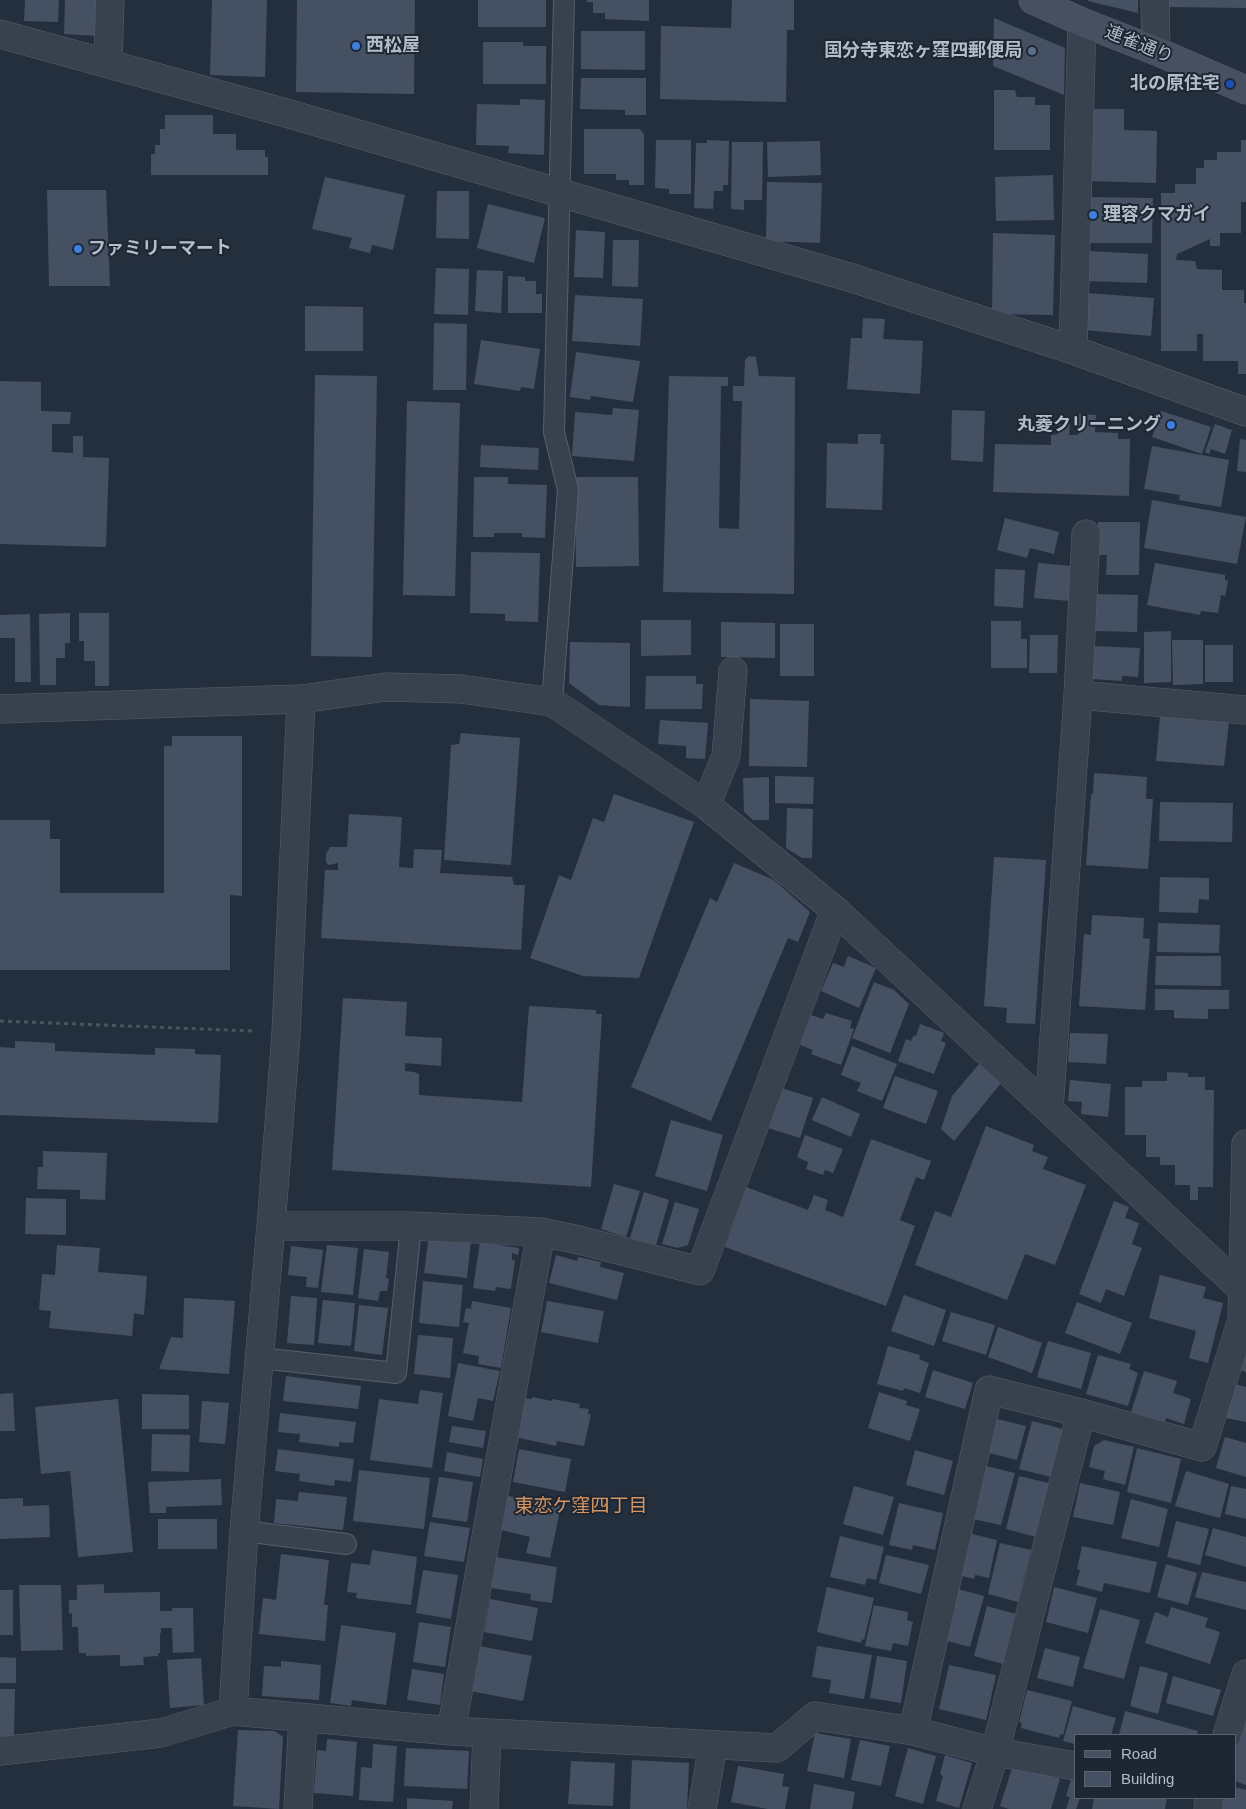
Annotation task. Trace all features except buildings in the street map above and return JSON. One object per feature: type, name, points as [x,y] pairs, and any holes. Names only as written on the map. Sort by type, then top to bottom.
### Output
[{"type":"main road","name":"連雀通り","points":[[1033,0],[1246,90]]},
{"type":"street","points":[[108,63],[110,0]]},
{"type":"street","points":[[1155,0],[1156,51]]},
{"type":"street","points":[[1073,350],[1082,22]]},
{"type":"street","points":[[0,34],[108,63],[852,278],[1073,350],[1246,412]]},
{"type":"street","points":[[1049,1109],[1078,695],[1086,534]]},
{"type":"street","points":[[706,805],[726,756],[733,671]]},
{"type":"street","points":[[0,709],[301,699],[386,687],[461,689],[552,702],[706,805],[836,910],[1245,1292]]},
{"type":"street","points":[[1078,695],[1246,710]]},
{"type":"street","points":[[233,1711],[244,1531],[286,1034],[301,699]]},
{"type":"street","points":[[271,1226],[411,1226],[541,1232],[700,1271],[836,910]]},
{"type":"street","points":[[913,1731],[989,1390],[1081,1412],[1202,1447],[1242,1320],[1245,1292],[1246,1144]]},
{"type":"street","points":[[451,1731],[541,1232]]},
{"type":"street","points":[[977,1809],[995,1752],[1081,1412]]},
{"type":"street","points":[[1227,1734],[1246,1674]]},
{"type":"street","points":[[0,1751],[161,1733],[233,1711],[303,1719],[451,1731],[778,1748],[815,1716],[913,1731],[995,1752],[1074,1766]]},
{"type":"street","points":[[298,1809],[303,1719]]},
{"type":"street","points":[[484,1809],[487,1733]]},
{"type":"street","points":[[702,1809],[713,1745]]},
{"type":"lane","points":[[552,702],[568,490],[554,432],[564,0]]},
{"type":"lane","points":[[260,1358],[396,1373],[411,1226]]},
{"type":"lane","points":[[244,1531],[346,1544]]},
{"type":"path","points":[[0,1021],[238,1030],[286,1034]]},
{"type":"place","name":"西松屋","points":[[356,46]]},
{"type":"place","name":"国分寺東恋ヶ窪四郵便局","points":[[1032,51]]},
{"type":"place","name":"北の原住宅","points":[[1230,84]]},
{"type":"place","name":"理容クマガイ","points":[[1093,215]]},
{"type":"place","name":"ファミリーマート","points":[[78,249]]},
{"type":"place","name":"丸菱クリーニング","points":[[1171,425]]},
{"type":"district","name":"東恋ケ窪四丁目","points":[[581,1507]]}]
